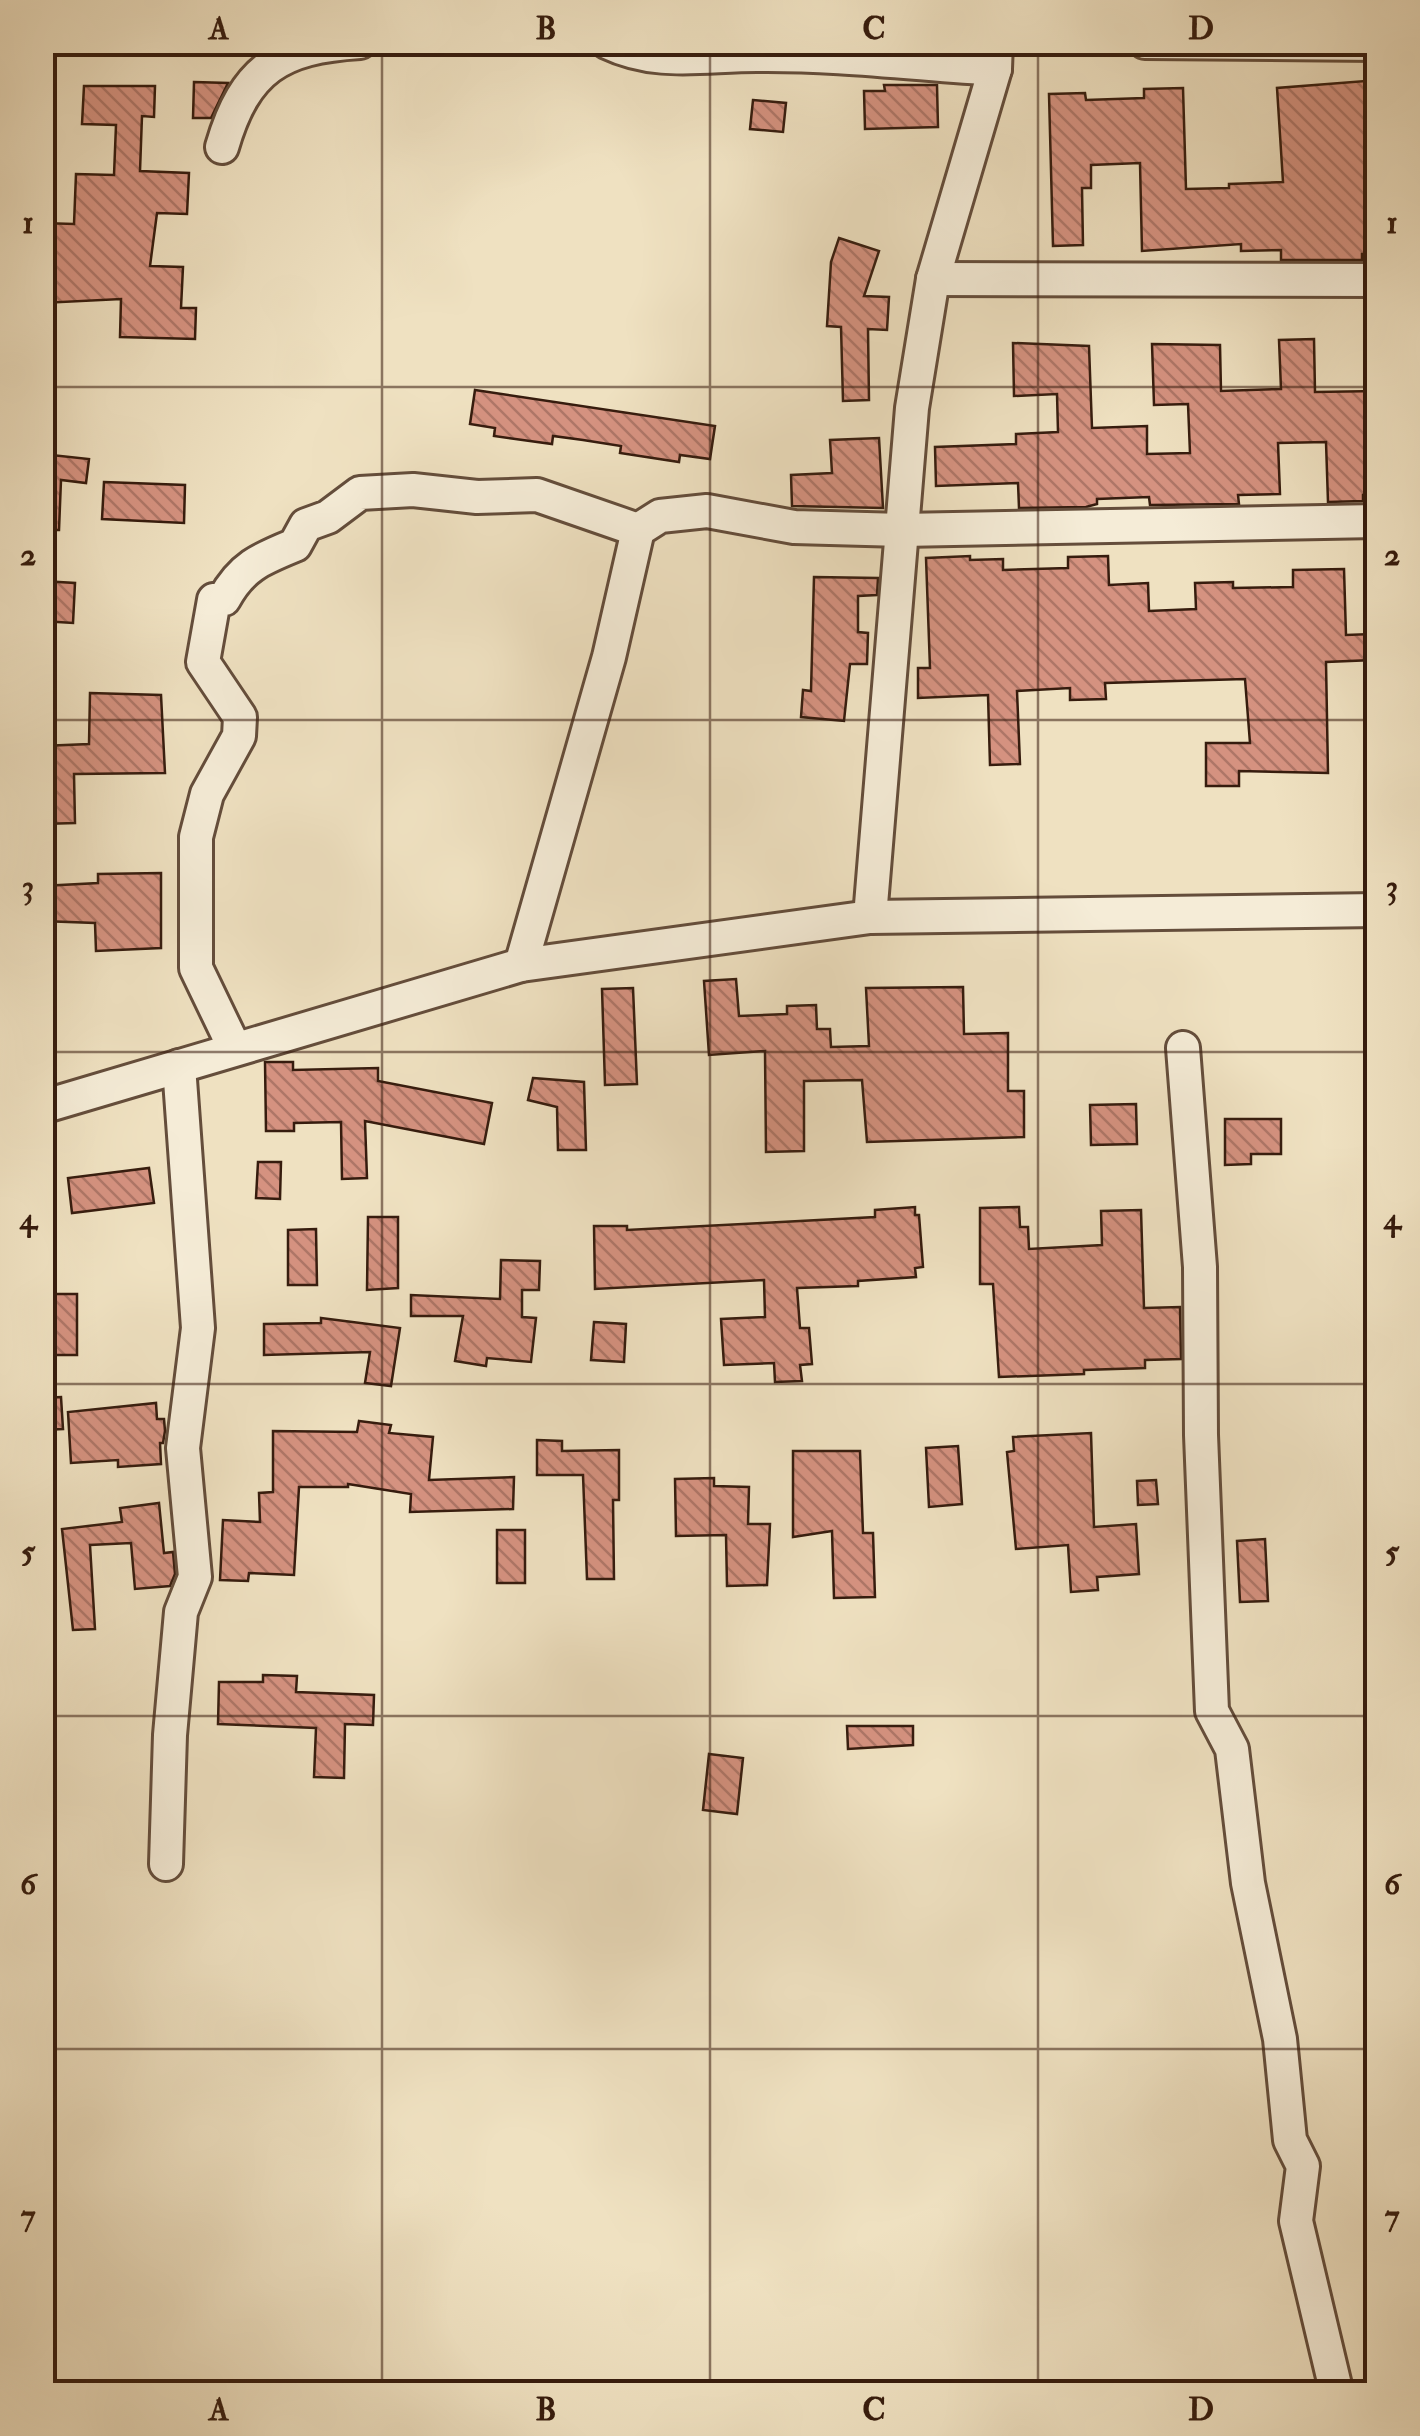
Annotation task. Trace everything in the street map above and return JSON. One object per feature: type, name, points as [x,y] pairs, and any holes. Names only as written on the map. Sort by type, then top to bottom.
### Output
[{"type":"street","points":[[222,147],[232,110],[247,85],[270,66],[318,45],[360,42]]},
{"type":"street","points":[[606,42],[636,56],[662,60],[758,55],[995,56],[932,280],[912,408],[870,918]]},
{"type":"street","points":[[1145,42],[1378,44]]},
{"type":"street","points":[[932,280],[1378,280]]},
{"type":"street","points":[[235,1050],[196,968],[200,816],[239,736],[240,717],[233,700],[203,662],[214,600],[224,599],[238,575],[256,559],[295,545],[306,525],[328,517],[360,493],[413,490],[477,497],[537,496],[638,530]]},
{"type":"street","points":[[521,965],[609,657],[638,530],[660,516],[707,511],[794,528],[902,530],[1378,521]]},
{"type":"street","points":[[42,1107],[521,965],[870,918],[1378,910]]},
{"type":"street","points":[[1183,1048],[1200,1267],[1200,1434],[1212,1711],[1232,1749],[1248,1882],[1280,2039],[1290,2140],[1303,2166],[1296,2221],[1338,2394]]},
{"type":"street","points":[[166,1864],[166,1789],[181,1612],[195,1576],[183,1448],[198,1328],[179,1066]]},
{"type":"building","points":[[1378,80],[1378,254],[1362,254],[1362,260],[1281,260],[1281,250],[1241,251],[1241,244],[1142,251],[1140,163],[1091,165],[1091,188],[1082,188],[1083,245],[1053,246],[1049,94],[1085,93],[1086,100],[1144,98],[1144,89],[1183,88],[1186,189],[1229,188],[1229,184],[1283,182],[1277,88]]},
{"type":"building","points":[[194,82],[228,83],[211,118],[193,118]]},
{"type":"building","points":[[884,85],[937,85],[938,127],[865,129],[864,91],[885,91]]},
{"type":"building","points":[[84,86],[155,86],[154,117],[142,116],[140,171],[189,173],[187,214],[157,213],[150,266],[183,267],[181,308],[196,308],[195,339],[120,337],[121,299],[42,303],[42,223],[74,224],[76,174],[114,175],[116,125],[82,124]]},
{"type":"building","points":[[753,100],[786,103],[783,132],[750,129]]},
{"type":"building","points":[[839,238],[879,251],[864,296],[889,297],[887,330],[868,329],[869,400],[843,401],[841,327],[827,326],[831,262]]},
{"type":"building","points":[[1314,339],[1315,392],[1378,391],[1378,494],[1363,495],[1363,501],[1328,502],[1326,442],[1278,443],[1280,494],[1238,495],[1239,504],[1150,505],[1149,497],[1097,499],[1097,504],[1086,507],[1019,508],[1018,483],[936,486],[935,447],[1016,444],[1016,434],[1058,432],[1057,394],[1014,396],[1013,343],[1089,346],[1092,428],[1147,426],[1147,454],[1190,453],[1188,404],[1154,405],[1152,344],[1220,345],[1221,391],[1281,389],[1279,340]]},
{"type":"building","points":[[475,390],[715,426],[710,459],[680,455],[679,462],[620,453],[621,446],[583,440],[553,436],[552,444],[494,436],[495,428],[470,424]]},
{"type":"building","points":[[879,438],[883,508],[792,506],[791,475],[832,473],[830,440]]},
{"type":"building","points":[[42,454],[89,459],[86,483],[61,480],[59,530],[42,530]]},
{"type":"building","points":[[104,482],[185,485],[184,523],[102,519]]},
{"type":"building","points":[[970,556],[970,560],[1003,559],[1003,570],[1068,568],[1068,557],[1108,556],[1109,585],[1148,583],[1149,611],[1196,609],[1195,583],[1233,582],[1233,588],[1293,587],[1293,570],[1344,569],[1346,635],[1372,634],[1373,660],[1326,662],[1328,773],[1239,771],[1239,786],[1206,786],[1206,743],[1250,743],[1245,679],[1105,683],[1106,699],[1070,700],[1070,688],[1017,691],[1020,764],[990,765],[988,695],[918,698],[918,668],[930,668],[926,558]]},
{"type":"building","points":[[814,577],[878,578],[877,595],[858,596],[858,632],[868,633],[867,664],[850,664],[844,721],[801,717],[803,690],[811,691]]},
{"type":"building","points":[[42,581],[75,583],[73,623],[42,621]]},
{"type":"building","points":[[90,693],[161,695],[165,773],[74,774],[75,823],[42,824],[42,746],[89,744]]},
{"type":"building","points":[[161,873],[161,948],[96,951],[95,923],[42,921],[42,886],[98,883],[98,874]]},
{"type":"building","points":[[736,979],[739,1016],[787,1014],[787,1006],[816,1005],[817,1029],[830,1029],[831,1047],[869,1046],[866,988],[963,987],[964,1034],[1008,1033],[1008,1091],[1024,1091],[1024,1137],[867,1142],[862,1080],[804,1081],[804,1151],[766,1152],[765,1051],[709,1055],[704,981]]},
{"type":"building","points":[[633,988],[637,1084],[605,1085],[602,989]]},
{"type":"building","points":[[265,1062],[293,1062],[293,1070],[378,1068],[378,1081],[492,1103],[484,1144],[365,1121],[367,1178],[342,1179],[341,1122],[294,1123],[294,1131],[266,1131]]},
{"type":"building","points":[[533,1078],[584,1082],[586,1150],[558,1150],[557,1107],[528,1100]]},
{"type":"building","points":[[1136,1104],[1137,1144],[1091,1145],[1090,1105]]},
{"type":"building","points":[[1225,1119],[1281,1119],[1281,1154],[1251,1154],[1251,1164],[1225,1165]]},
{"type":"building","points":[[258,1162],[281,1162],[280,1199],[256,1198]]},
{"type":"building","points":[[149,1168],[154,1203],[72,1213],[68,1178]]},
{"type":"building","points":[[915,1207],[923,1267],[915,1268],[916,1277],[858,1281],[858,1286],[797,1288],[800,1328],[809,1328],[812,1364],[800,1365],[802,1381],[775,1382],[774,1363],[724,1365],[721,1319],[765,1317],[764,1280],[595,1289],[594,1226],[627,1226],[627,1230],[875,1217],[875,1210]]},
{"type":"building","points":[[1019,1207],[1020,1227],[1028,1227],[1029,1249],[1102,1245],[1101,1211],[1141,1210],[1144,1308],[1180,1307],[1181,1359],[1145,1360],[1145,1368],[999,1377],[993,1284],[980,1284],[980,1208]]},
{"type":"building","points":[[368,1217],[398,1217],[398,1288],[367,1290]]},
{"type":"building","points":[[316,1229],[317,1285],[288,1285],[288,1230]]},
{"type":"building","points":[[501,1260],[540,1261],[539,1290],[522,1290],[522,1317],[536,1318],[531,1362],[487,1358],[486,1366],[455,1361],[463,1316],[411,1316],[411,1295],[500,1299]]},
{"type":"building","points":[[49,1294],[77,1294],[77,1355],[48,1355]]},
{"type":"building","points":[[321,1318],[400,1328],[391,1386],[365,1383],[370,1352],[264,1355],[264,1324],[321,1323]]},
{"type":"building","points":[[594,1322],[626,1324],[624,1362],[591,1360]]},
{"type":"building","points":[[61,1397],[63,1429],[42,1430],[42,1398]]},
{"type":"building","points":[[156,1403],[157,1419],[164,1419],[165,1431],[160,1443],[161,1464],[118,1467],[118,1460],[71,1463],[68,1412]]},
{"type":"building","points":[[359,1421],[391,1425],[389,1433],[433,1437],[429,1480],[514,1477],[513,1509],[410,1512],[411,1494],[348,1484],[299,1487],[294,1575],[249,1573],[248,1581],[220,1580],[223,1520],[260,1522],[259,1493],[273,1492],[273,1431],[357,1432]]},
{"type":"building","points":[[1091,1433],[1094,1527],[1136,1524],[1139,1574],[1097,1577],[1098,1590],[1071,1592],[1068,1545],[1016,1549],[1007,1452],[1014,1451],[1013,1437]]},
{"type":"building","points":[[537,1440],[562,1441],[562,1451],[619,1450],[619,1500],[613,1500],[614,1579],[587,1579],[583,1475],[537,1475]]},
{"type":"building","points":[[958,1446],[962,1504],[929,1507],[926,1448]]},
{"type":"building","points":[[793,1451],[860,1451],[863,1533],[873,1533],[875,1597],[834,1598],[832,1531],[793,1537]]},
{"type":"building","points":[[714,1478],[714,1486],[749,1487],[748,1524],[770,1524],[767,1585],[727,1586],[726,1535],[676,1536],[675,1479]]},
{"type":"building","points":[[1156,1480],[1158,1504],[1138,1505],[1137,1481]]},
{"type":"building","points":[[159,1503],[164,1553],[173,1552],[175,1574],[170,1586],[135,1589],[131,1543],[90,1545],[95,1629],[73,1630],[62,1529],[122,1522],[120,1508]]},
{"type":"building","points":[[497,1530],[525,1530],[525,1583],[497,1583]]},
{"type":"building","points":[[1265,1539],[1268,1601],[1240,1602],[1237,1541]]},
{"type":"building","points":[[263,1675],[297,1676],[296,1692],[374,1695],[373,1725],[345,1724],[344,1778],[314,1777],[316,1728],[218,1724],[219,1682],[263,1682]]},
{"type":"building","points":[[847,1726],[913,1726],[913,1745],[848,1749]]},
{"type":"building","points":[[709,1754],[743,1758],[737,1814],[703,1810]]}]
